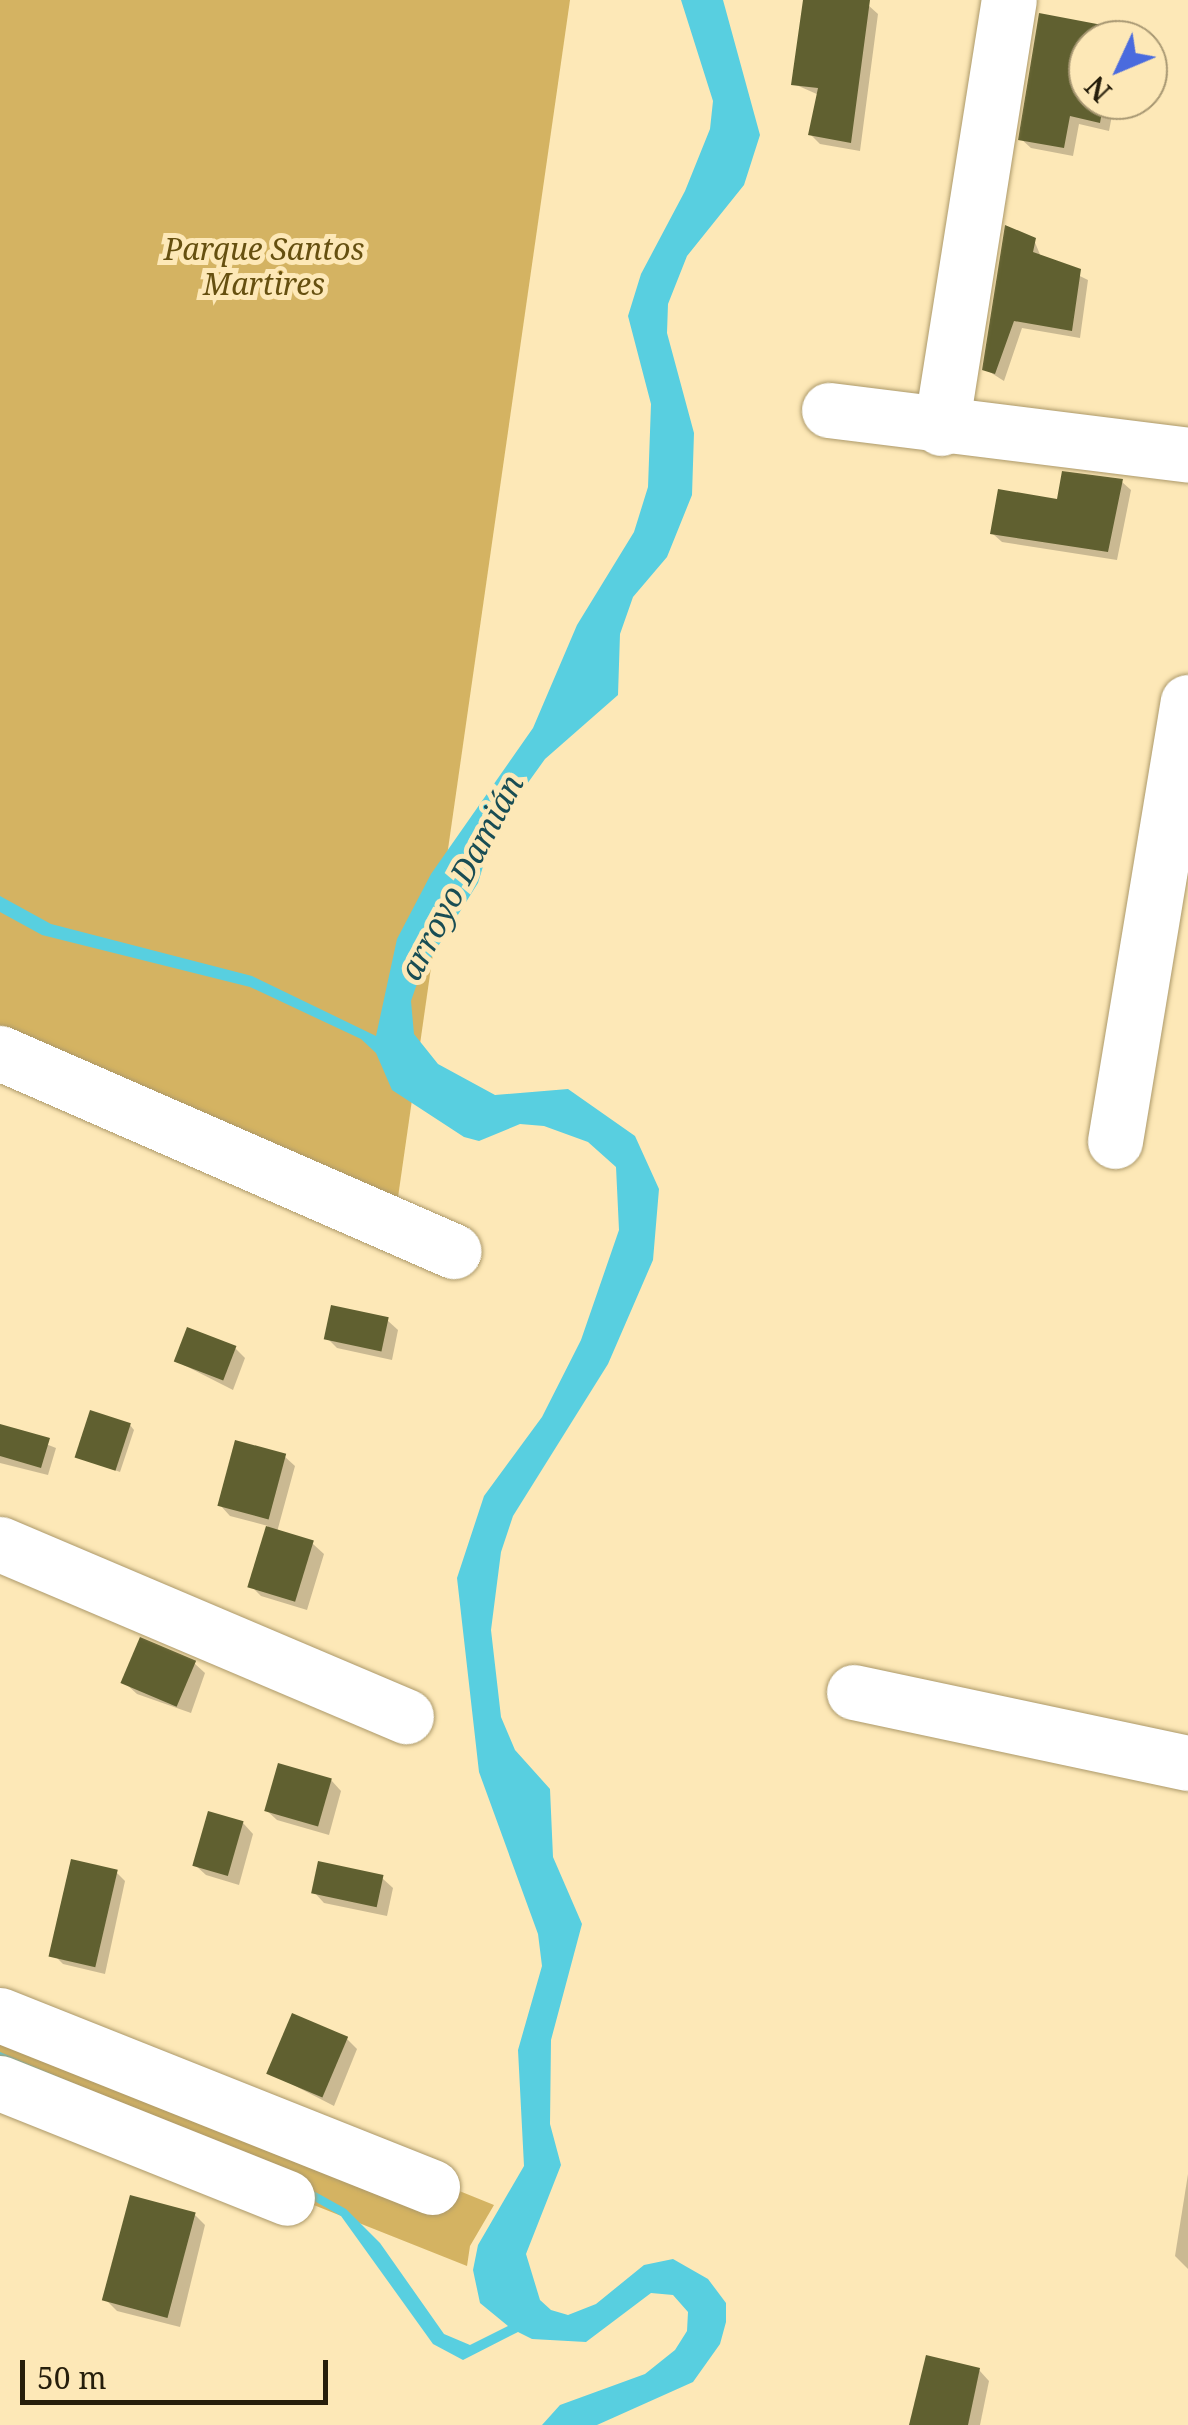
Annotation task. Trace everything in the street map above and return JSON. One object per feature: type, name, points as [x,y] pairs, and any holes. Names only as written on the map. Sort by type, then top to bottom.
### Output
[{"type":"street","points":[[942,428],[1009,0]]},
{"type":"street","points":[[829,410],[942,428],[1188,455]]},
{"type":"street","points":[[1115,1141],[1188,702]]},
{"type":"street","points":[[0,1053],[454,1251]]},
{"type":"street","points":[[0,1544],[406,1716]]},
{"type":"street","points":[[854,1692],[1188,1763]]},
{"type":"street","points":[[0,2015],[432,2187]]},
{"type":"street","points":[[0,2083],[287,2198]]},
{"type":"green space","name":"Parque Santos Martires","points":[[0,0],[570,0],[393,1232],[0,1065]]},
{"type":"green space","points":[[0,2029],[494,2205],[470,2246],[467,2266],[0,2080]]},
{"type":"water","name":"arroyo Damián","points":[[681,0],[723,0],[760,135],[744,185],[687,256],[668,304],[667,333],[694,433],[692,495],[667,557],[633,597],[620,634],[618,695],[545,759],[494,830],[478,883],[420,975],[411,1001],[414,1034],[438,1064],[495,1095],[568,1089],[635,1136],[659,1189],[653,1260],[608,1364],[513,1516],[501,1552],[491,1630],[501,1717],[515,1750],[550,1789],[553,1857],[582,1924],[551,2040],[550,2124],[561,2165],[526,2254],[540,2300],[551,2310],[568,2315],[596,2304],[644,2265],[673,2259],[708,2279],[726,2303],[726,2322],[720,2344],[693,2382],[597,2425],[542,2425],[560,2405],[645,2374],[675,2350],[687,2331],[688,2312],[673,2295],[651,2293],[586,2342],[532,2339],[518,2332],[463,2360],[433,2344],[341,2216],[261,2171],[0,2065],[0,2052],[265,2164],[346,2209],[380,2243],[444,2334],[470,2345],[508,2326],[480,2303],[473,2270],[478,2245],[524,2166],[518,2050],[542,1966],[538,1934],[479,1772],[457,1578],[484,1496],[542,1417],[581,1340],[619,1230],[616,1167],[588,1142],[544,1126],[520,1124],[479,1141],[464,1137],[392,1090],[376,1053],[361,1039],[250,987],[42,935],[0,912],[0,896],[51,924],[252,976],[376,1036],[397,939],[431,874],[533,728],[577,625],[634,532],[648,487],[651,404],[628,316],[641,274],[685,191],[710,129],[713,101]]},
{"type":"building","points":[[803,0],[870,0],[851,143],[808,135],[818,88],[791,85]]},
{"type":"building","points":[[1039,13],[1076,20],[1068,20],[1069,120],[1064,148],[1018,140]]},
{"type":"building","points":[[1005,225],[1036,238],[1033,252],[1081,269],[1072,331],[1014,321],[995,374],[982,370]]},
{"type":"building","points":[[1062,471],[1123,479],[1108,552],[990,534],[998,489],[1057,499]]},
{"type":"building","points":[[331,1305],[389,1317],[381,1352],[324,1339]]},
{"type":"building","points":[[187,1327],[236,1346],[223,1381],[174,1362]]},
{"type":"building","points":[[90,1410],[131,1423],[115,1471],[75,1458]]},
{"type":"building","points":[[0,1424],[50,1438],[41,1468],[0,1456]]},
{"type":"building","points":[[235,1440],[286,1454],[269,1519],[217,1506]]},
{"type":"building","points":[[266,1526],[314,1541],[295,1602],[247,1587]]},
{"type":"building","points":[[140,1637],[196,1661],[177,1707],[120,1683]]},
{"type":"building","points":[[278,1763],[332,1778],[318,1826],[264,1811]]},
{"type":"building","points":[[208,1811],[244,1821],[228,1876],[192,1866]]},
{"type":"building","points":[[71,1859],[118,1870],[95,1967],[49,1956]]},
{"type":"building","points":[[318,1861],[384,1875],[377,1907],[311,1893]]},
{"type":"building","points":[[292,2013],[348,2037],[322,2098],[266,2074]]},
{"type":"building","points":[[130,2195],[196,2213],[167,2318],[102,2300]]},
{"type":"building","points":[[926,2355],[980,2368],[968,2425],[909,2425]]}]
